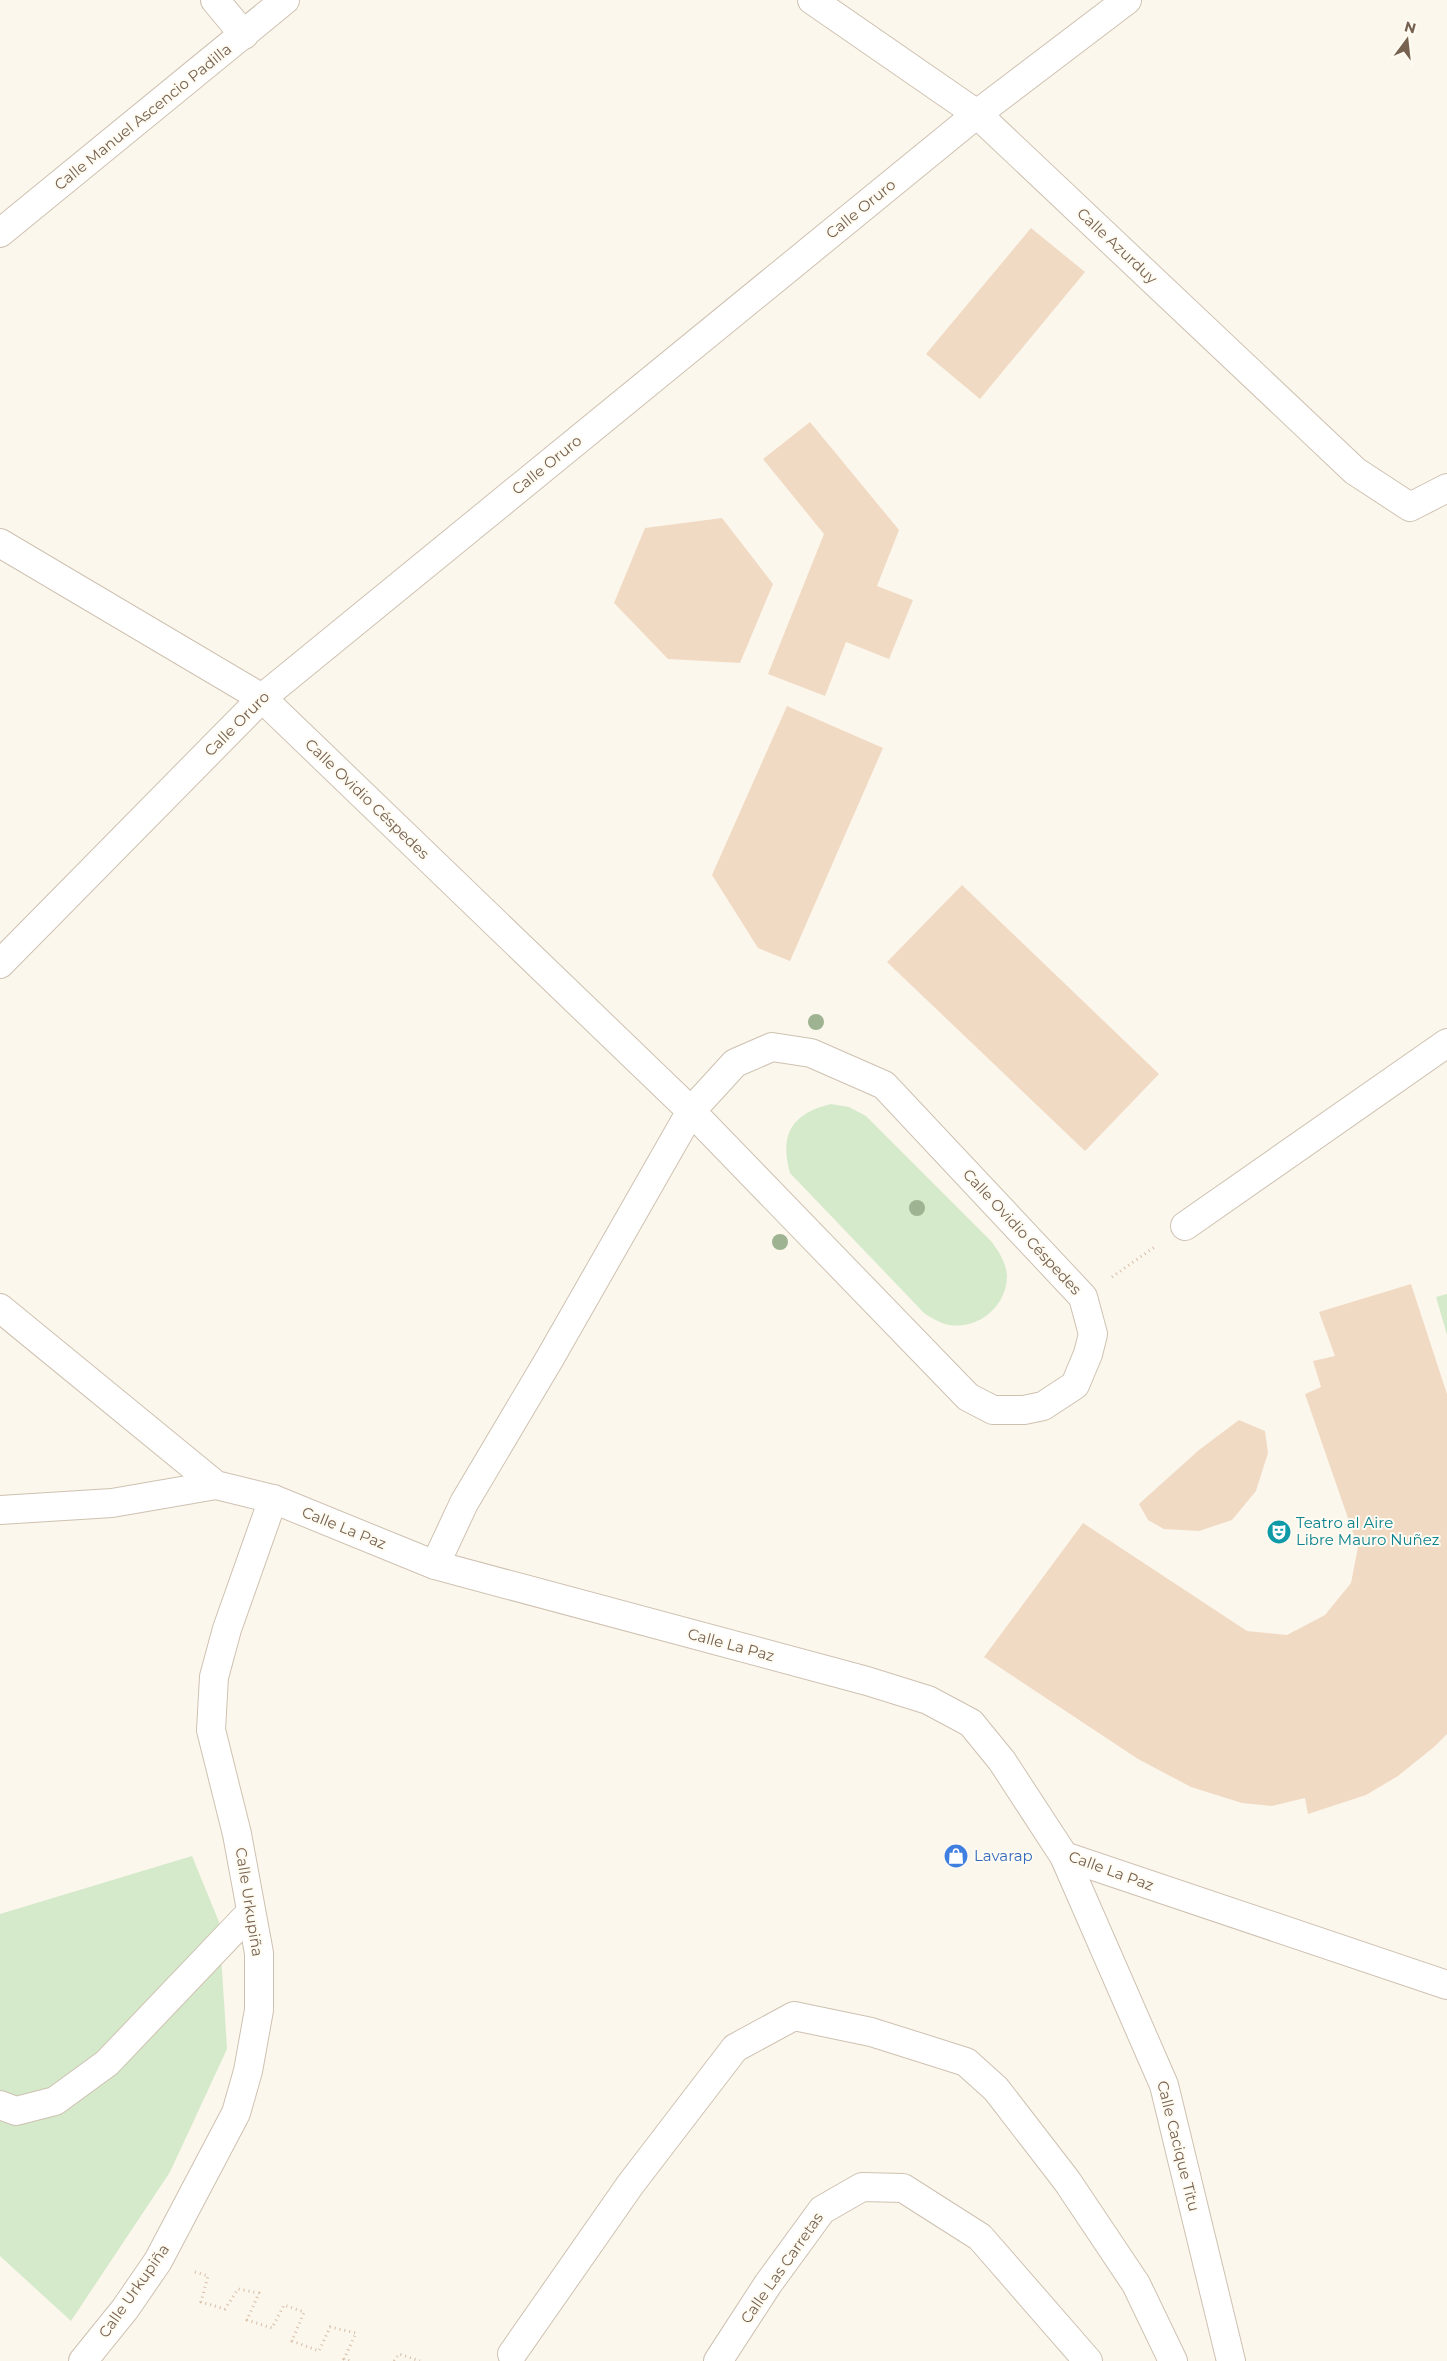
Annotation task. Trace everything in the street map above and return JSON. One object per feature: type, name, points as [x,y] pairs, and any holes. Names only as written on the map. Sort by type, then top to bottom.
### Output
[{"type":"street","points":[[215,0],[244,35]]},
{"type":"street","name":"Calle Manuel Ascencio Padilla","points":[[0,233],[285,0]]},
{"type":"street","name":"Calle Azurduy","points":[[812,0],[977,114],[1355,471],[1410,507],[1447,488]]},
{"type":"street","name":"Calle Oruro","points":[[0,964],[262,698],[977,114],[1126,0]]},
{"type":"street","name":"Calle Ovidio Céspedes","points":[[0,543],[262,698],[691,1111],[968,1397],[993,1410],[1024,1410],[1043,1406],[1075,1384],[1088,1354],[1093,1334],[1083,1297],[884,1084],[811,1052],[772,1046],[735,1063],[691,1111]]},
{"type":"street","points":[[1185,1226],[1447,1043]]},
{"type":"street","points":[[435,1565],[464,1503],[550,1358],[691,1111]]},
{"type":"street","name":"Calle La Paz","points":[[0,1308],[216,1485],[273,1499],[435,1565],[848,1676],[928,1700],[971,1723],[1002,1761],[1064,1856],[1447,1985]]},
{"type":"street","points":[[0,1510],[112,1503],[216,1485]]},
{"type":"street","name":"Calle Urkupiña","points":[[83,2361],[125,2309],[158,2261],[236,2113],[248,2071],[259,2010],[259,1953],[238,1834],[211,1730],[214,1677],[219,1658],[227,1629],[273,1499]]},
{"type":"street","name":"Calle Cacique Titu","points":[[1064,1856],[1164,2085],[1231,2361]]},
{"type":"street","points":[[0,2105],[16,2111],[55,2101],[107,2063],[252,1912]]},
{"type":"street","points":[[512,2354],[630,2185],[736,2048],[794,2016],[871,2032],[966,2062],[996,2089],[1066,2182],[1136,2284],[1173,2361]]},
{"type":"street","name":"Calle Las Carretas","points":[[718,2361],[768,2284],[822,2210],[862,2187],[903,2188],[980,2237],[1088,2361]]},
{"type":"path","points":[[1083,1297],[1185,1226]]},
{"type":"path","points":[[158,2261],[208,2276],[201,2302],[224,2309],[238,2289],[259,2293],[247,2320],[272,2328],[284,2305],[304,2312],[292,2341],[319,2351],[330,2327],[356,2334],[344,2359],[350,2361]]},
{"type":"path","points":[[394,2361],[399,2354],[420,2361]]},
{"type":"green space","points":[[831,1104],[849,1107],[866,1116],[991,1241],[1004,1262],[1007,1276],[1006,1288],[1001,1298],[995,1308],[986,1316],[966,1325],[954,1325],[942,1323],[925,1314],[790,1173],[786,1147],[792,1128],[807,1113]]},
{"type":"green space","points":[[1447,1294],[1447,1335],[1436,1297]]},
{"type":"green space","points":[[192,1856],[219,1922],[227,2049],[170,2172],[71,2321],[0,2256],[0,1914]]},
{"type":"building","points":[[1031,228],[1085,272],[980,399],[926,354]]},
{"type":"building","points":[[810,422],[899,530],[877,586],[913,600],[889,659],[846,642],[825,696],[768,674],[824,534],[763,459]]},
{"type":"building","points":[[722,518],[773,584],[740,663],[668,659],[614,603],[645,528]]},
{"type":"building","points":[[787,706],[883,748],[790,961],[758,948],[712,875]]},
{"type":"building","points":[[962,885],[1159,1074],[1085,1151],[887,962]]},
{"type":"building","points":[[1411,1284],[1447,1394],[1447,1734],[1434,1747],[1398,1776],[1366,1795],[1308,1814],[1305,1798],[1272,1806],[1242,1803],[1191,1787],[1138,1759],[984,1657],[1083,1523],[1247,1631],[1287,1635],[1325,1615],[1351,1583],[1358,1547],[1305,1394],[1321,1387],[1313,1361],[1335,1356],[1319,1312]]},
{"type":"building","points":[[1239,1420],[1265,1431],[1268,1453],[1256,1491],[1232,1520],[1199,1531],[1164,1529],[1148,1520],[1139,1504],[1199,1450]]},
{"type":"place","name":"Teatro al Aire Libre Mauro Nuñez","points":[[1279,1532]]},
{"type":"place","name":"Lavarap","points":[[956,1856]]}]
